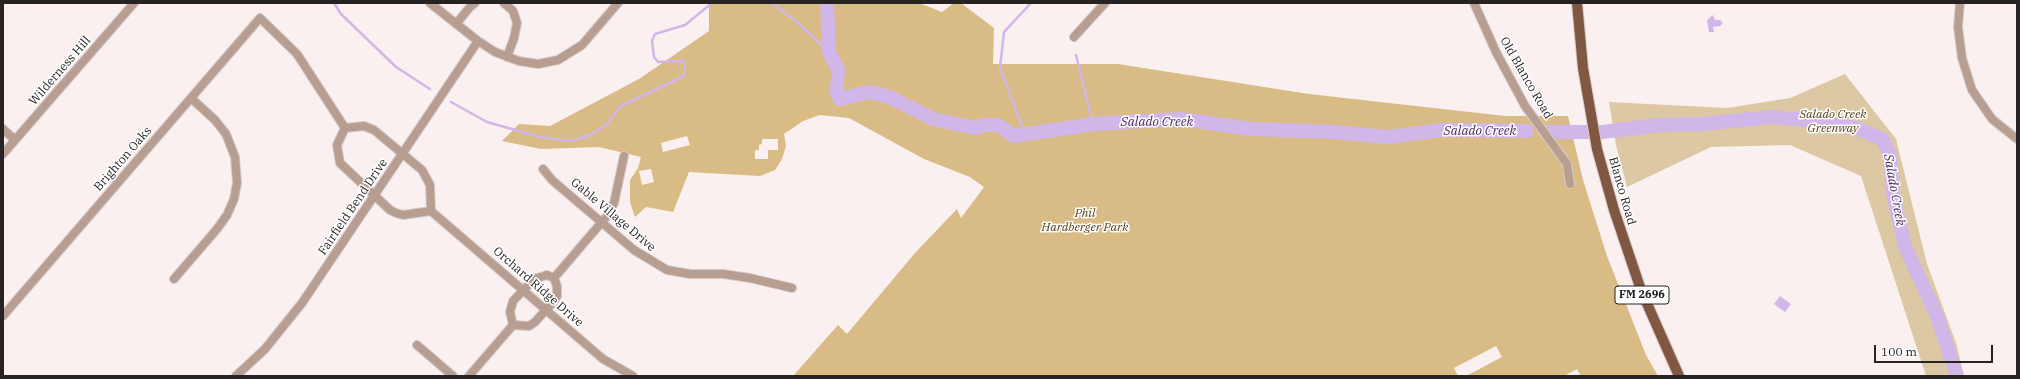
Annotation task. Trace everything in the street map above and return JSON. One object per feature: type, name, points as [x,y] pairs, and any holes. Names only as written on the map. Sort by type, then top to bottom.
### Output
[{"type":"main road","name":"Blanco Road","points":[[1577,3],[1587,94],[1597,149],[1614,210],[1641,290],[1679,376]]},
{"type":"street","name":"Wilderness Hill","points":[[3,154],[134,3]]},
{"type":"street","points":[[430,3],[478,42],[519,62],[538,64],[558,60],[582,45],[618,3]]},
{"type":"street","points":[[456,24],[470,6],[475,3]]},
{"type":"street","points":[[504,3],[513,11],[517,24],[507,57]]},
{"type":"street","points":[[1074,37],[1105,3]]},
{"type":"street","name":"Old Blanco Road","points":[[1474,3],[1496,52],[1525,106],[1567,164],[1570,184]]},
{"type":"street","points":[[1960,3],[1958,27],[1962,58],[1972,90],[1992,119],[2017,139]]},
{"type":"street","name":"Brighton Oaks","points":[[3,316],[260,18],[297,54],[345,128]]},
{"type":"street","name":"Fairfield Bend Drive","points":[[236,376],[266,349],[289,321],[478,42]]},
{"type":"street","points":[[174,280],[227,215],[234,199],[237,183],[235,157],[226,134],[215,120],[191,98]]},
{"type":"street","points":[[364,126],[374,130],[403,154],[427,176],[430,184],[431,211],[396,214],[340,163],[337,145],[345,128],[364,126]]},
{"type":"street","points":[[3,129],[15,140]]},
{"type":"street","points":[[554,278],[602,223],[614,203],[624,156]]},
{"type":"street","name":"Gable Village Drive","points":[[543,169],[552,180],[642,256],[667,270],[690,274],[723,274],[750,278],[792,288]]},
{"type":"street","name":"Orchard Ridge Drive","points":[[431,211],[603,359],[633,376]]},
{"type":"street","points":[[547,275],[554,278],[557,286],[557,296],[546,310],[529,326],[522,327],[513,325],[510,318],[511,306],[523,290],[534,279],[540,276],[547,275]]},
{"type":"street","points":[[469,376],[513,325]]},
{"type":"street","points":[[416,346],[453,376]]},
{"type":"green space","name":"Phil Hardberger Park","points":[[709,3],[919,3],[942,12],[954,3],[961,3],[994,28],[993,64],[1118,64],[1309,94],[1505,116],[1568,116],[1583,180],[1607,256],[1646,355],[1658,376],[1581,376],[1577,369],[1564,376],[1466,376],[1502,357],[1496,346],[1454,368],[1458,376],[793,376],[838,325],[847,334],[915,253],[957,209],[961,218],[984,187],[970,177],[924,159],[849,118],[820,115],[803,121],[784,134],[786,146],[782,159],[775,170],[760,176],[689,172],[673,212],[646,207],[635,217],[630,202],[630,180],[638,168],[641,157],[599,147],[541,149],[502,141],[519,124],[550,126],[639,79],[709,31]],"holes":[[[687,136],[690,145],[663,152],[661,143]],[[762,139],[778,139],[778,150],[768,150],[768,159],[755,159],[755,150],[759,150],[759,145],[762,144]],[[651,169],[654,182],[642,185],[639,171]]]},
{"type":"green space","name":"Salado Creek Greenway","points":[[1845,74],[1896,139],[1927,264],[1956,343],[1964,376],[1926,376],[1861,176],[1790,145],[1711,147],[1627,187],[1616,145],[1609,102],[1727,108],[1790,98]]},
{"type":"shaded area","points":[[1713,15],[1715,20],[1720,20],[1723,23],[1720,26],[1713,27],[1714,32],[1709,32],[1707,20]]},
{"type":"shaded area","points":[[1780,296],[1791,304],[1785,312],[1774,304]]},
{"type":"waterway","points":[[334,3],[341,14],[396,67],[430,89]]},
{"type":"waterway","points":[[451,102],[487,122],[540,137],[571,141],[590,135],[606,125],[621,106],[684,76],[685,65],[682,61],[658,62],[654,57],[652,41],[655,34],[685,25],[712,3]]},
{"type":"waterway","points":[[772,3],[796,21],[829,52]]},
{"type":"waterway","name":"Salado Creek","points":[[827,3],[829,52],[838,70],[838,74]]},
{"type":"waterway","points":[[1026,136],[1000,68],[1004,32],[1031,3]]},
{"type":"waterway","points":[[1076,55],[1093,124]]},
{"type":"waterway","name":"Salado Creek","points":[[837,83],[837,93],[840,99],[869,92],[889,97],[933,119],[975,128],[983,125],[998,125],[1014,136],[1093,124],[1181,119],[1251,129],[1333,132],[1388,137],[1443,130],[1527,131]]},
{"type":"waterway","name":"Salado Creek","points":[[1549,132],[1602,132],[1660,125],[1702,124],[1771,117],[1821,121],[1856,128],[1882,139],[1890,155],[1893,193],[1905,247],[1937,316],[1957,376]]}]
